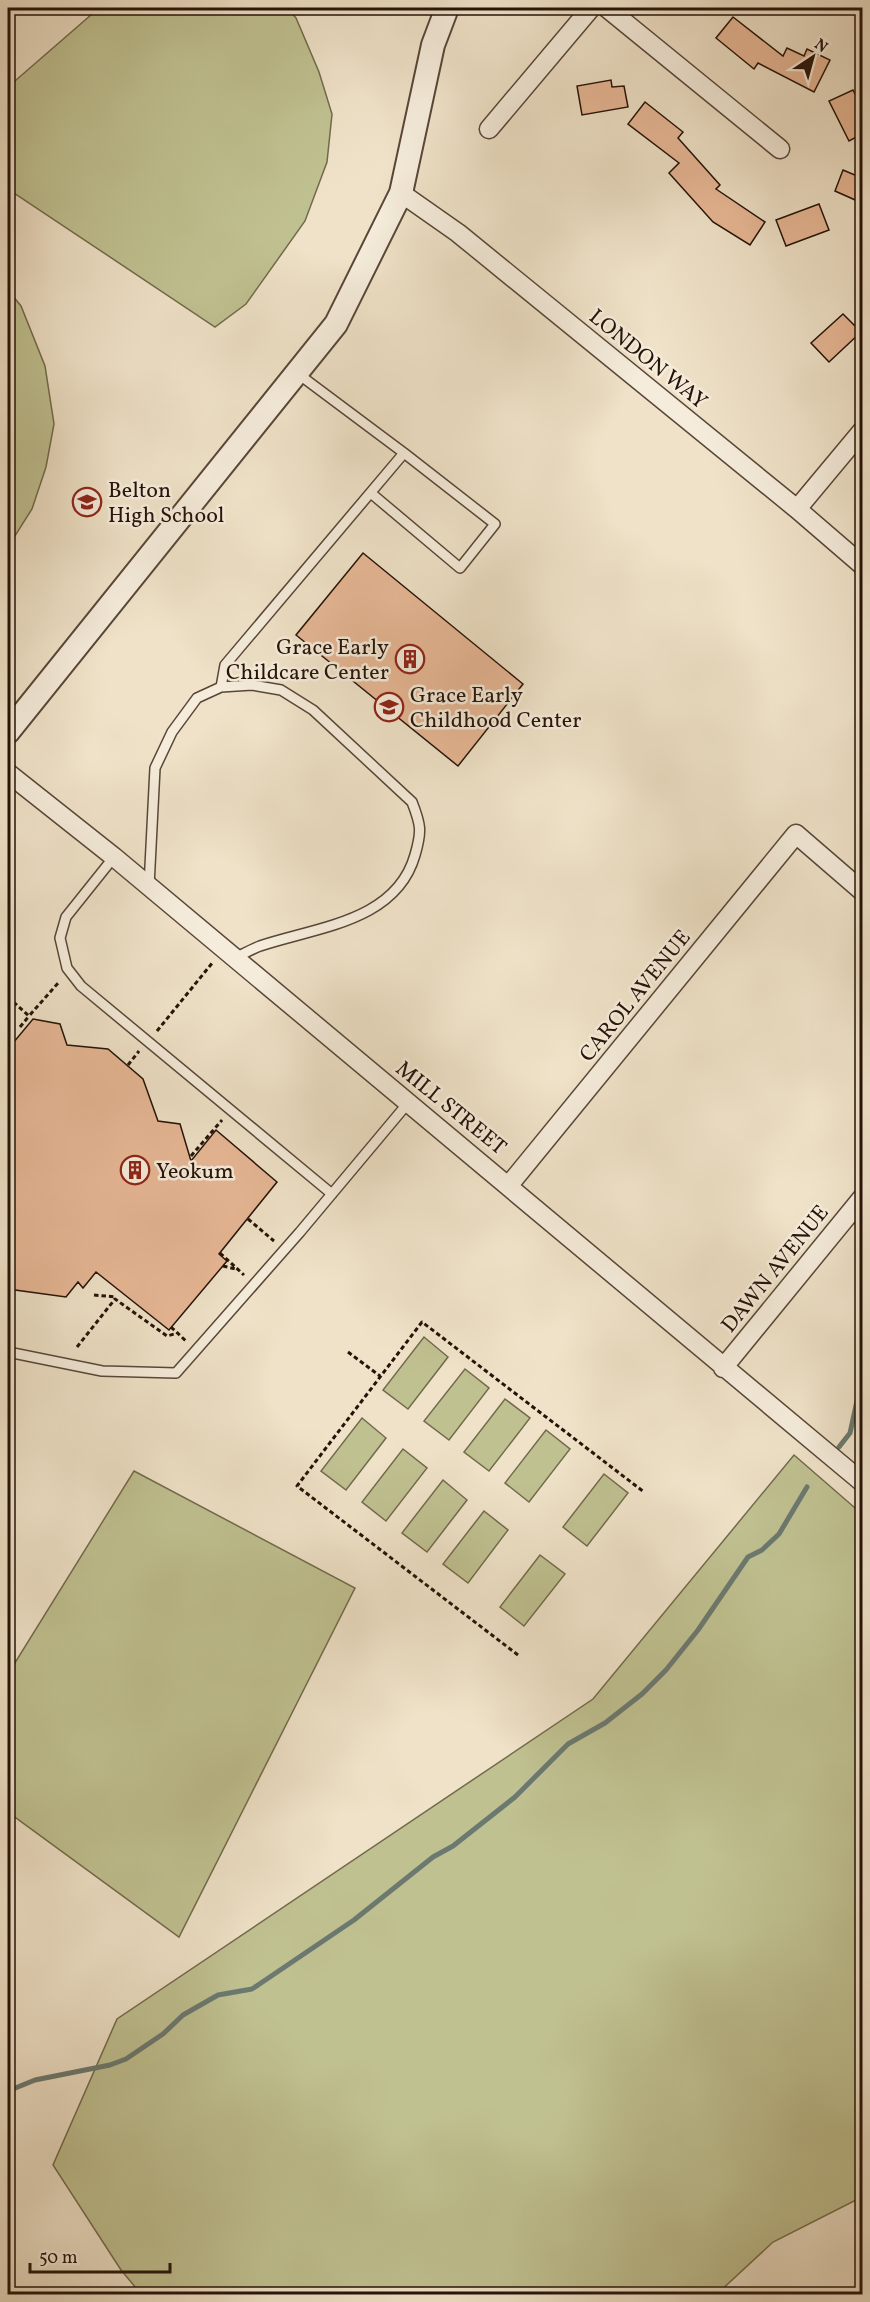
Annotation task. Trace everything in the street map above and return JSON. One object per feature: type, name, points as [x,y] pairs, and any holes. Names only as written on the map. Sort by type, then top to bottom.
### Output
[{"type":"street","points":[[8,732],[336,324],[402,193],[433,45],[447,8]]},
{"type":"street","points":[[489,129],[591,8]]},
{"type":"street","points":[[607,8],[780,149]]},
{"type":"street","name":"LONDON WAY","points":[[402,193],[458,233],[797,509],[862,565]]},
{"type":"street","points":[[797,509],[862,431]]},
{"type":"street","name":"MILL STREET","points":[[8,773],[149,886],[862,1482]]},
{"type":"street","name":"CAROL AVENUE","points":[[509,1185],[796,834],[862,891]]},
{"type":"street","name":"DAWN AVENUE","points":[[723,1368],[862,1198]]},
{"type":"lane","points":[[297,373],[495,524],[460,568],[372,494]]},
{"type":"lane","points":[[221,687],[225,665],[304,569],[372,494],[404,453]]},
{"type":"lane","points":[[149,886],[155,768],[172,732],[197,698],[221,687],[252,685],[281,690],[313,710],[412,802],[420,822],[419,842],[404,880],[388,897],[368,912],[328,927],[258,947],[235,958]]},
{"type":"lane","points":[[114,857],[66,916],[60,938],[67,968],[81,986],[332,1194]]},
{"type":"lane","points":[[8,1352],[102,1371],[176,1373],[408,1103]]},
{"type":"path","points":[[155,1033],[213,962]]},
{"type":"path","points":[[20,1027],[59,982]]},
{"type":"path","points":[[8,997],[29,1016]]},
{"type":"path","points":[[128,1065],[140,1050]]},
{"type":"path","points":[[191,1156],[222,1120]]},
{"type":"path","points":[[248,1219],[276,1242]]},
{"type":"path","points":[[220,1253],[248,1279]]},
{"type":"path","points":[[223,1266],[238,1269]]},
{"type":"path","points":[[77,1347],[120,1292]]},
{"type":"path","points":[[94,1295],[115,1298],[167,1336],[178,1333]]},
{"type":"path","points":[[518,1655],[297,1486],[380,1376],[422,1322],[644,1492]]},
{"type":"path","points":[[171,1327],[191,1346]]},
{"type":"path","points":[[348,1352],[380,1376]]},
{"type":"green space","points":[[99,8],[287,8],[296,18],[319,72],[332,114],[327,162],[305,221],[246,304],[215,327],[8,189],[8,87]]},
{"type":"green space","points":[[8,290],[21,306],[45,366],[54,424],[46,467],[32,509],[8,547]]},
{"type":"green space","points":[[424,1337],[448,1357],[408,1409],[383,1390]]},
{"type":"green space","points":[[465,1369],[489,1388],[449,1440],[424,1421]]},
{"type":"green space","points":[[505,1399],[530,1418],[489,1471],[464,1452]]},
{"type":"green space","points":[[362,1418],[386,1438],[346,1490],[321,1471]]},
{"type":"green space","points":[[546,1430],[570,1449],[529,1502],[505,1483]]},
{"type":"green space","points":[[403,1449],[427,1468],[386,1521],[362,1502]]},
{"type":"green space","points":[[794,1455],[862,1514],[862,2197],[773,2242],[717,2294],[141,2294],[121,2270],[53,2165],[117,2019],[593,1699]]},
{"type":"green space","points":[[134,1471],[355,1588],[179,1937],[8,1812],[8,1674]]},
{"type":"green space","points":[[604,1474],[628,1493],[587,1546],[563,1527]]},
{"type":"green space","points":[[443,1480],[467,1500],[427,1552],[402,1533]]},
{"type":"green space","points":[[484,1511],[508,1530],[468,1583],[443,1564]]},
{"type":"green space","points":[[540,1555],[565,1574],[524,1626],[500,1607]]},
{"type":"building","points":[[733,17],[783,56],[787,48],[804,56],[807,49],[830,60],[814,92],[758,63],[754,69],[716,38]]},
{"type":"building","points":[[611,80],[612,87],[624,86],[628,107],[582,115],[577,86]]},
{"type":"building","points":[[853,90],[862,108],[862,134],[849,141],[829,101]]},
{"type":"building","points":[[645,102],[683,132],[678,138],[720,185],[716,189],[765,222],[750,245],[713,222],[669,173],[679,163],[628,124]]},
{"type":"building","points":[[843,170],[862,178],[862,203],[835,191]]},
{"type":"building","points":[[819,204],[829,230],[786,246],[776,220]]},
{"type":"building","points":[[843,314],[861,332],[829,362],[811,343]]},
{"type":"building","name":"Grace Early Childcare Center","points":[[363,553],[523,684],[458,766],[296,635]]},
{"type":"building","name":"Yeokum","points":[[33,1019],[60,1024],[67,1045],[108,1049],[143,1079],[158,1121],[180,1124],[191,1161],[216,1130],[277,1182],[219,1254],[227,1261],[169,1330],[96,1272],[83,1288],[78,1282],[66,1297],[8,1289],[8,1049]]},
{"type":"waterway","points":[[839,1447],[850,1433],[857,1401],[862,1393]]},
{"type":"waterway","points":[[8,2091],[35,2080],[110,2065],[126,2059],[163,2034],[183,2015],[218,1995],[252,1989],[354,1920],[433,1857],[453,1846],[515,1797],[568,1744],[605,1723],[642,1694],[666,1670],[698,1630],[748,1557],[762,1550],[779,1534],[807,1487]]},
{"type":"place","name":"Belton High School","points":[[87,502]]},
{"type":"place","name":"Grace Early Childcare Center","points":[[410,659]]},
{"type":"place","name":"Grace Early Childhood Center","points":[[389,707]]},
{"type":"place","name":"Yeokum","points":[[135,1170]]}]
